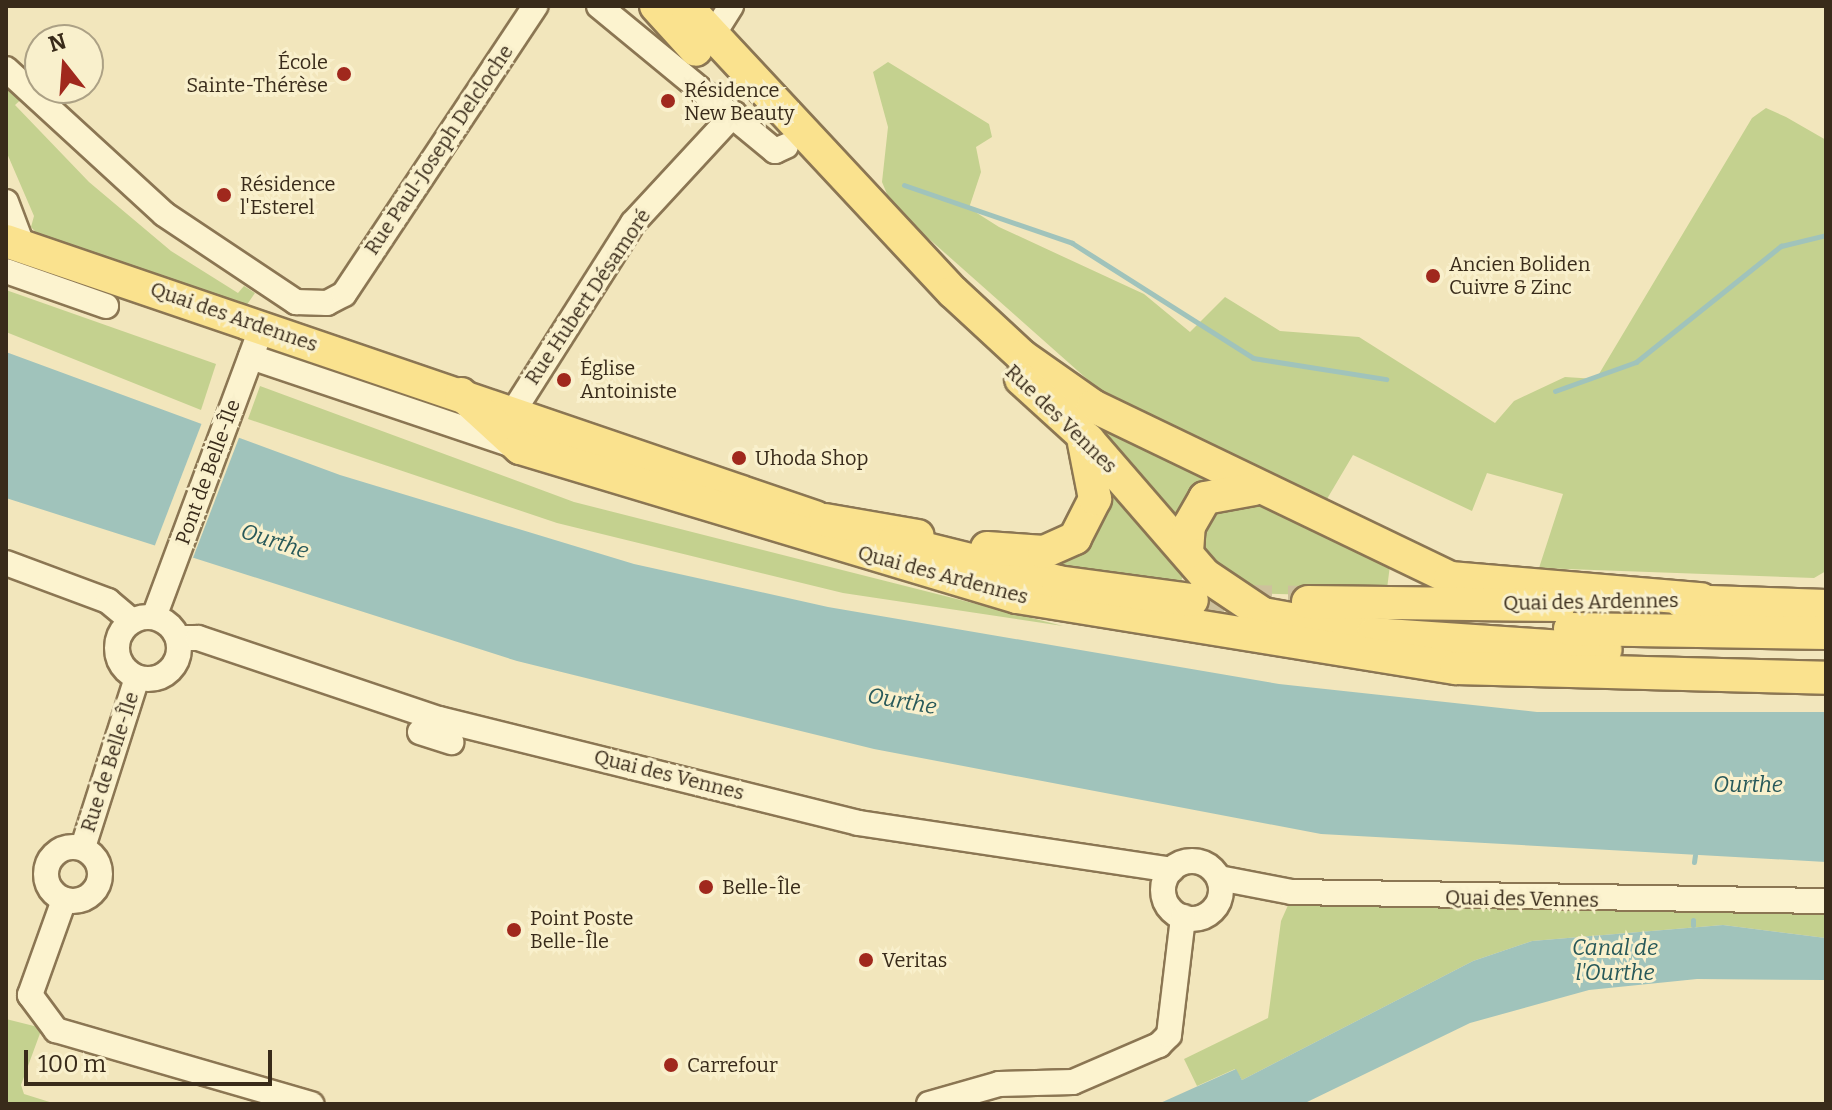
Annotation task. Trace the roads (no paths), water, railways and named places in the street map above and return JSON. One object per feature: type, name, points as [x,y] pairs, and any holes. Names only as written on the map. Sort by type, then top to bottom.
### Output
[{"type":"main road","points":[[656,6],[786,146]]},
{"type":"main road","name":"Rue des Vennes","points":[[686,6],[711,38],[1022,356],[1093,406],[1254,489],[1450,578],[1701,599]]},
{"type":"main road","name":"Rue des Vennes","points":[[786,146],[950,315],[1077,430],[1234,600],[1306,613],[1605,650]]},
{"type":"main road","name":"Quai des Ardennes","points":[[12,253],[262,326],[825,520],[1009,572],[1192,600]]},
{"type":"main road","name":"Quai des Ardennes","points":[[461,394],[511,444],[984,590],[1456,668],[1826,678]]},
{"type":"main road","points":[[825,520],[1044,552],[1075,538],[1093,507],[1093,466],[1077,430]]},
{"type":"main road","points":[[1187,552],[1189,526],[1205,498],[1254,489]]},
{"type":"main road","name":"Quai des Ardennes","points":[[1306,613],[1701,599],[1826,606]]},
{"type":"main road","points":[[1306,613],[1826,633]]},
{"type":"main road","name":"Quai des Ardennes","points":[[1387,656],[1605,650],[1826,655]]},
{"type":"street","name":"Rue Paul-Joseph Delcloche","points":[[6,69],[130,187],[287,296],[307,305],[344,294],[535,6]]},
{"type":"street","name":"Rue des Vennes","points":[[599,6],[734,114],[775,151],[786,146]]},
{"type":"street","points":[[711,38],[731,6]]},
{"type":"street","name":"Rue Hubert Désamoré","points":[[513,412],[633,223],[734,114]]},
{"type":"street","points":[[6,202],[12,253],[106,306]]},
{"type":"street","name":"Pont de Belle-Île","points":[[150,611],[262,326]]},
{"type":"street","name":"Quai des Ardennes","points":[[251,357],[511,444]]},
{"type":"street","points":[[6,563],[108,601],[150,611],[178,638],[171,669],[137,678],[116,655],[117,640],[150,611]]},
{"type":"street","name":"Quai des Vennes","points":[[178,638],[198,638],[439,719],[858,823],[1171,870]]},
{"type":"street","name":"Rue de Belle-Île","points":[[83,847],[137,678]]},
{"type":"street","points":[[420,732],[451,742]]},
{"type":"street","name":"Rue de Belle-Île","points":[[83,847],[97,858],[101,879],[80,901],[64,900],[48,888],[45,866],[57,849],[83,847]]},
{"type":"street","points":[[1198,861],[1219,878],[1220,897],[1210,913],[1183,917],[1164,897],[1171,870],[1198,861]]},
{"type":"street","name":"Quai des Vennes","points":[[1219,878],[1322,893],[1826,901]]},
{"type":"street","points":[[64,900],[30,995],[56,1030],[311,1104]]},
{"type":"street","points":[[929,1104],[999,1084],[1073,1082],[1159,1045],[1169,1035],[1183,917]]},
{"type":"water","name":"Ourthe","points":[[6,352],[340,475],[634,564],[828,607],[1279,684],[1537,712],[1826,712],[1826,862],[1321,834],[874,749],[517,661],[6,498]]},
{"type":"water","name":"Canal de l'Ourthe","points":[[1723,925],[1826,938],[1826,980],[1697,979],[1589,990],[1470,1023],[1303,1104],[1158,1104],[1236,1069],[1242,1080],[1473,961],[1532,941]]},
{"type":"waterway","points":[[904,185],[1072,243],[1253,358],[1386,379]]},
{"type":"waterway","points":[[1555,391],[1636,362],[1781,246],[1826,235]]},
{"type":"waterway","points":[[1694,862],[1695,855]]},
{"type":"waterway","points":[[1693,920],[1693,925]]},
{"type":"tunnel","points":[[1192,600],[1308,602]]},
{"type":"place","name":"École Sainte-Thérèse","points":[[344,74]]},
{"type":"place","name":"Résidence New Beauty","points":[[668,101]]},
{"type":"place","name":"Résidence l'Esterel","points":[[224,195]]},
{"type":"place","name":"Ancien Boliden Cuivre & Zinc","points":[[1433,276]]},
{"type":"place","name":"Église Antoiniste","points":[[564,380]]},
{"type":"place","name":"Uhoda Shop","points":[[739,458]]},
{"type":"place","name":"Belle-Île","points":[[706,887]]},
{"type":"place","name":"Point Poste Belle-Île","points":[[514,930]]},
{"type":"place","name":"Veritas","points":[[866,960]]},
{"type":"place","name":"Carrefour","points":[[671,1065]]}]
